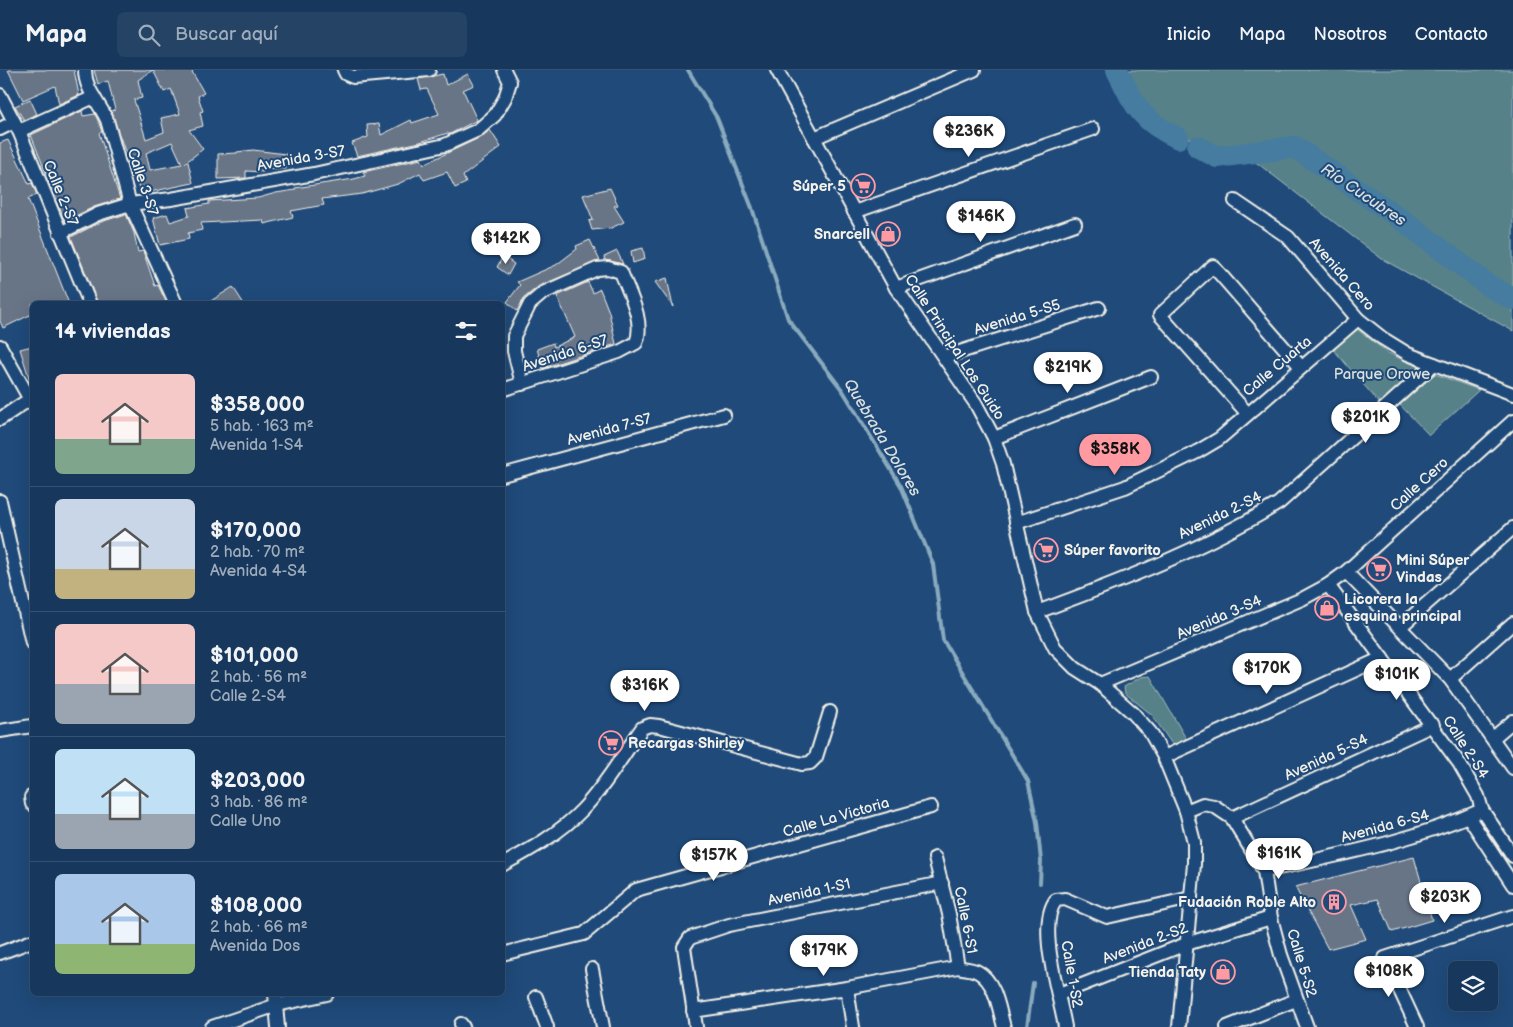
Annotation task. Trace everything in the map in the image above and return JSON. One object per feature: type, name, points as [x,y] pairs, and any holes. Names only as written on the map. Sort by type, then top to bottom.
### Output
[{"type":"street","name":"Calle 3-S7","points":[[85,70],[87,87],[107,120],[130,204],[175,301]]},
{"type":"street","points":[[345,72],[353,77],[429,70]]},
{"type":"street","name":"Avenida 3-S7","points":[[60,233],[98,214],[130,204],[171,199],[314,174],[446,145],[478,130],[495,115],[505,98],[510,82],[504,70]]},
{"type":"street","name":"Calle Principal Los Guido","points":[[777,70],[896,288],[976,404],[994,438],[1036,612],[1055,648],[1075,668],[1100,684],[1150,732],[1164,757],[1186,811],[1194,842],[1191,898],[1179,1027]]},
{"type":"street","points":[[814,138],[974,70]]},
{"type":"street","name":"Calle 2-S7","points":[[0,95],[16,126],[89,301]]},
{"type":"street","points":[[0,129],[16,126],[94,97]]},
{"type":"street","points":[[854,212],[1093,129]]},
{"type":"street","name":"Avenida Cero","points":[[1235,201],[1288,237],[1358,319],[1382,338],[1408,354],[1513,394]]},
{"type":"street","points":[[896,288],[1075,224]]},
{"type":"street","points":[[1247,413],[1160,315],[1213,266],[1301,366]]},
{"type":"street","name":"Avenida 6-S7","points":[[505,389],[522,384],[619,352],[636,343],[640,334],[638,320],[621,272],[608,268],[596,269],[543,293],[530,304],[514,336],[514,351],[522,384]]},
{"type":"street","name":"Avenida 5-S5","points":[[944,357],[1099,308]]},
{"type":"street","name":"Calle Cuarta","points":[[1016,523],[1125,487],[1197,452],[1219,439],[1301,366],[1358,319]]},
{"type":"street","points":[[0,346],[30,399]]},
{"type":"street","name":"Avenida 2-S4","points":[[1036,612],[1110,585],[1251,520],[1279,503],[1434,364]]},
{"type":"street","points":[[994,438],[1151,377]]},
{"type":"street","points":[[0,419],[30,402]]},
{"type":"street","name":"Avenida 7-S7","points":[[505,474],[724,414]]},
{"type":"street","name":"Calle Cero","points":[[1346,572],[1513,421]]},
{"type":"street","points":[[0,501],[30,634]]},
{"type":"street","points":[[1400,628],[1513,528]]},
{"type":"street","points":[[1346,572],[1450,679],[1513,768]]},
{"type":"street","name":"Avenida 3-S4","points":[[1100,684],[1302,599],[1328,585],[1346,572]]},
{"type":"street","name":"Calle 2-S4","points":[[1328,585],[1433,725],[1478,796],[1482,810],[1513,856]]},
{"type":"street","points":[[1450,679],[1513,624]]},
{"type":"street","points":[[1164,757],[1382,658]]},
{"type":"street","points":[[505,864],[526,853],[583,810],[642,728],[650,725],[659,726],[802,764],[810,763],[816,758],[830,712]]},
{"type":"street","points":[[1493,738],[1513,721]]},
{"type":"street","name":"Avenida 5-S4","points":[[1232,818],[1433,725]]},
{"type":"street","points":[[0,731],[30,726]]},
{"type":"street","name":"Calle 5-S2","points":[[1186,811],[1203,804],[1214,806],[1232,818],[1264,871],[1271,918],[1296,1000],[1307,1027]]},
{"type":"street","name":"Calle La Victoria","points":[[505,953],[584,934],[636,890],[931,807]]},
{"type":"street","name":"Avenida 6-S4","points":[[1264,871],[1385,845],[1482,810]]},
{"type":"street","points":[[1468,816],[1513,885]]},
{"type":"street","name":"Calle 6-S1","points":[[935,858],[942,882],[958,967],[979,972],[988,981],[995,994],[1004,1027]]},
{"type":"street","name":"Avenida 1-S1","points":[[693,1011],[684,948],[690,938],[729,925],[942,882]]},
{"type":"street","name":"Calle 1-S2","points":[[1065,1027],[1050,952],[1048,924],[1050,907],[1056,900],[1065,899],[1107,917],[1191,898]]},
{"type":"street","points":[[1417,1027],[1385,958],[1513,916]]},
{"type":"street","name":"Avenida 2-S2","points":[[1059,994],[1186,944],[1271,918]]},
{"type":"street","points":[[0,953],[30,941]]},
{"type":"street","points":[[696,1027],[693,1011],[847,988],[958,967]]},
{"type":"street","points":[[592,969],[603,1027]]},
{"type":"street","points":[[847,988],[853,1027]]},
{"type":"street","points":[[212,1027],[276,1000],[310,996]]},
{"type":"street","points":[[536,997],[547,1027]]},
{"type":"street","points":[[276,1000],[278,1027]]},
{"type":"street","points":[[1227,1027],[1296,1000]]},
{"type":"green space","points":[[1127,70],[1513,70],[1513,331],[1382,259],[1257,163],[1220,152],[1167,129],[1147,109]]},
{"type":"green space","name":"Parque Orowe","points":[[1357,329],[1388,353],[1419,367],[1381,405],[1333,349]]},
{"type":"green space","name":"Parque Orowe","points":[[1435,374],[1479,390],[1429,435],[1400,405]]},
{"type":"green space","points":[[1150,676],[1188,742],[1176,750],[1152,715],[1125,693],[1124,687],[1141,677]]},
{"type":"building","points":[[8,70],[74,70],[79,95],[59,104],[55,86],[23,100]]},
{"type":"building","points":[[94,70],[153,70],[191,70],[204,93],[198,96],[203,111],[200,112],[203,126],[189,130],[203,149],[185,163],[188,162],[193,183],[145,193],[143,187],[139,189],[135,176],[131,177],[127,157],[111,111],[115,110],[108,81],[98,84]],"holes":[[[153,70],[164,92],[171,89],[180,114],[161,118],[164,132],[146,139],[134,100],[142,98],[138,80]],[[172,142],[182,164],[150,170],[146,153]]]},
{"type":"building","points":[[443,74],[446,85],[468,74],[474,85],[463,90],[477,120],[448,135],[448,133],[420,142],[357,156],[352,143],[368,137],[367,125],[379,124],[381,135],[411,120],[412,123],[439,114],[427,89],[421,90],[418,79]]},
{"type":"building","points":[[30,99],[37,114],[24,120],[15,106]]},
{"type":"building","points":[[82,111],[83,116],[95,114],[99,123],[102,132],[99,133],[120,199],[94,207],[65,221],[31,135]]},
{"type":"building","points":[[490,130],[501,147],[463,176],[466,183],[455,188],[447,172],[424,180],[420,173],[398,184],[362,194],[322,199],[324,205],[291,211],[293,217],[264,224],[263,220],[201,223],[202,230],[188,233],[189,239],[160,245],[153,218],[167,214],[170,222],[189,216],[187,208],[209,204],[209,201],[258,198],[295,190],[295,188],[354,179],[365,176],[363,172],[421,159],[424,164],[481,137]]},
{"type":"building","points":[[8,140],[29,184],[32,183],[37,195],[28,199],[68,301],[30,301],[30,315],[3,328],[0,321],[0,143]]},
{"type":"building","points":[[253,150],[286,154],[286,169],[263,168],[263,172],[246,171],[246,178],[218,179],[218,154]]},
{"type":"building","points":[[610,188],[618,205],[614,206],[624,222],[611,228],[592,230],[589,221],[593,220],[583,195]]},
{"type":"building","points":[[126,214],[134,233],[138,252],[143,251],[155,286],[158,285],[166,301],[97,301],[71,237],[101,222]]},
{"type":"building","points":[[590,240],[600,261],[539,286],[524,298],[517,311],[507,302],[520,285],[517,282],[556,265],[577,249],[576,246]]},
{"type":"building","points":[[643,248],[645,259],[633,263],[631,251]]},
{"type":"building","points":[[617,251],[623,264],[605,260],[604,257]]},
{"type":"building","points":[[503,256],[514,264],[508,275],[497,267]]},
{"type":"building","points":[[667,278],[673,307],[655,282]]},
{"type":"building","points":[[588,282],[593,293],[600,289],[609,312],[616,344],[543,368],[537,349],[553,343],[554,347],[575,337],[557,296]]},
{"type":"building","points":[[233,287],[242,301],[211,301]]},
{"type":"building","points":[[30,346],[30,381],[20,349]]},
{"type":"building","name":"Fudación Roble Alto","points":[[1414,857],[1432,920],[1392,932],[1378,899],[1351,905],[1366,939],[1328,949],[1295,887]]},
{"type":"waterway","name":"Quebrada Dolores","points":[[688,70],[717,118],[752,208],[788,319],[843,391],[901,486],[933,564],[943,640],[1028,781],[1037,822],[1041,861],[1040,883]]},
{"type":"waterway","name":"Río Cucubres","points":[[1117,70],[1128,93],[1146,118],[1165,132],[1178,138]]},
{"type":"waterway","name":"Río Cucubres","points":[[1198,147],[1217,157],[1295,147],[1408,224],[1489,286],[1513,299]]},
{"type":"waterway","name":"Quebrada Dolores","points":[[1027,1027],[1033,983]]},
{"type":"place","name":"Súper 5","points":[[863,186]]},
{"type":"place","name":"Snarcell","points":[[888,234]]},
{"type":"place","name":"Súper favorito","points":[[1046,550]]},
{"type":"place","name":"Mini Súper Vindas","points":[[1379,569]]},
{"type":"place","name":"Licorera la esquina principal","points":[[1327,608]]},
{"type":"place","name":"Recargas Shirley","points":[[611,743]]},
{"type":"place","name":"Fudación Roble Alto","points":[[1334,902]]},
{"type":"place","name":"Tienda Taty","points":[[1223,972]]}]
